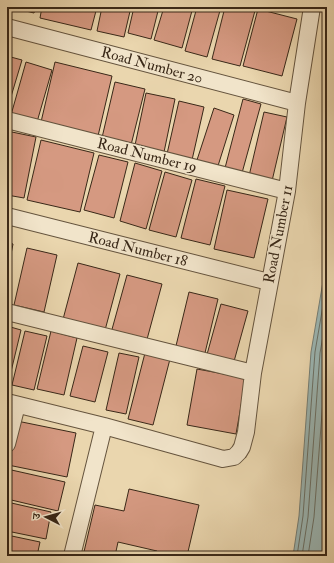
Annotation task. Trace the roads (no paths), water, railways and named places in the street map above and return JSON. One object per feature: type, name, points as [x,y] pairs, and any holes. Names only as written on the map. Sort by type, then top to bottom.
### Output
[{"type":"street","name":"Road Number 11","points":[[104,426],[223,459],[234,457],[242,447],[246,432],[253,373],[287,190],[297,103],[312,7]]},
{"type":"street","name":"Road Number 20","points":[[7,27],[297,103]]},
{"type":"street","name":"Road Number 19","points":[[7,120],[287,190]]},
{"type":"street","name":"Road Number 18","points":[[7,216],[269,282]]},
{"type":"street","points":[[7,312],[253,373]]},
{"type":"street","points":[[7,444],[12,403],[104,426],[72,556]]},
{"type":"water","points":[[327,258],[327,556],[293,556],[299,516],[311,352]]}]
